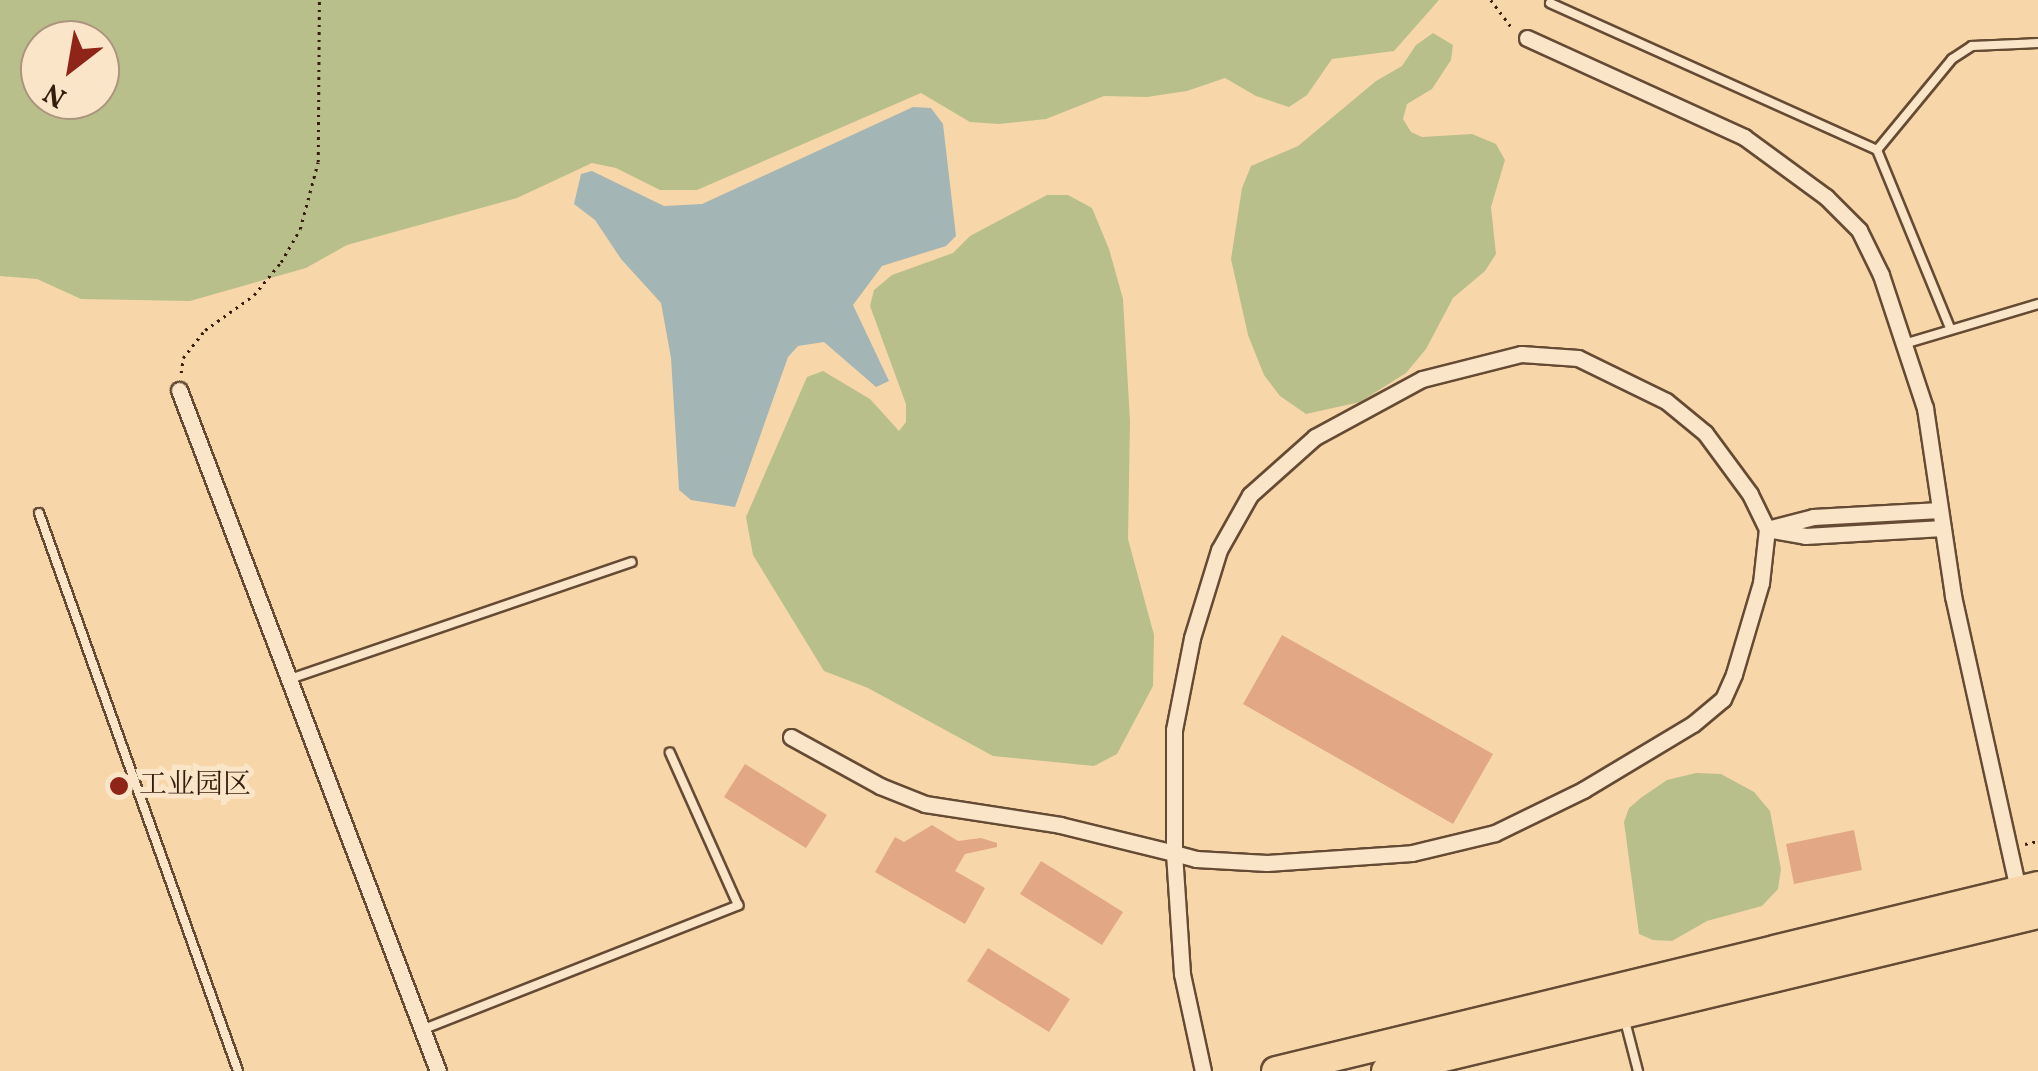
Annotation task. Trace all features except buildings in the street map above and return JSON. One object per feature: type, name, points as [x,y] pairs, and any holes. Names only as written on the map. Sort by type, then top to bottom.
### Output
[{"type":"highway","points":[[1388,1071],[2030,902]]},
{"type":"highway","points":[[1276,1071],[2030,902]]},
{"type":"street","points":[[1527,38],[1744,137],[1826,197],[1859,230],[1881,276],[1925,408],[1952,596],[2030,902]]},
{"type":"street","points":[[790,737],[880,786],[925,804],[1060,825],[1174,853],[1267,862],[1412,854],[1496,833],[1583,790],[1693,724],[1723,699],[1761,584],[1767,529],[1750,494],[1704,432],[1666,401],[1578,358],[1521,354],[1422,379],[1315,437],[1250,495],[1219,550],[1192,638],[1174,730],[1174,853],[1182,974],[1203,1071]]},
{"type":"street","points":[[179,390],[438,1071]]},
{"type":"street","points":[[1767,529],[1813,517],[1940,510]]},
{"type":"street","points":[[1767,529],[1806,536],[1943,528]]},
{"type":"lane","points":[[1550,3],[1878,150],[1950,328]]},
{"type":"lane","points":[[1878,150],[1952,59],[1972,46],[2038,43]]},
{"type":"lane","points":[[1904,344],[2038,304]]},
{"type":"lane","points":[[39,513],[238,1071]]},
{"type":"lane","points":[[290,679],[632,562]]},
{"type":"lane","points":[[424,1029],[738,905],[670,753]]},
{"type":"lane","points":[[1622,1011],[1638,1071]]},
{"type":"path","points":[[179,390],[183,358],[205,330],[254,295],[281,262],[300,229],[318,162],[319,0]]},
{"type":"path","points":[[1490,0],[1504,22],[1527,38]]},
{"type":"green space","points":[[0,0],[1439,0],[1394,51],[1332,59],[1307,95],[1289,107],[1256,96],[1225,78],[1187,91],[1147,97],[1104,96],[1046,119],[999,124],[970,122],[921,93],[697,190],[660,190],[616,168],[592,163],[517,198],[347,245],[306,268],[190,301],[81,299],[37,279],[0,276]]},
{"type":"green space","points":[[1433,33],[1453,45],[1451,60],[1432,89],[1407,104],[1403,119],[1411,132],[1422,137],[1472,134],[1496,144],[1505,160],[1491,207],[1496,254],[1485,271],[1453,298],[1426,349],[1406,373],[1360,402],[1306,414],[1280,396],[1264,375],[1248,335],[1231,259],[1242,188],[1251,166],[1298,146],[1376,81],[1402,66],[1416,45]]},
{"type":"green space","points":[[1047,195],[1068,195],[1092,208],[1123,299],[1130,421],[1128,539],[1154,635],[1153,686],[1117,754],[1094,766],[993,756],[868,688],[824,671],[753,555],[746,517],[807,377],[823,371],[870,399],[899,431],[906,422],[906,404],[870,306],[874,290],[892,275],[953,253],[970,236]]},
{"type":"green space","points":[[1696,773],[1721,774],[1754,792],[1770,811],[1781,869],[1778,889],[1762,906],[1707,921],[1672,941],[1653,940],[1639,934],[1624,822],[1629,808],[1642,797],[1667,780]]},
{"type":"shaded area","points":[[913,107],[931,108],[943,124],[956,236],[946,246],[882,266],[853,305],[889,381],[876,387],[824,342],[798,346],[788,357],[735,507],[691,500],[679,490],[671,358],[661,303],[621,259],[595,220],[574,204],[581,174],[592,171],[664,206],[702,204]]},
{"type":"place","name":"工业园区","points":[[119,786]]}]
